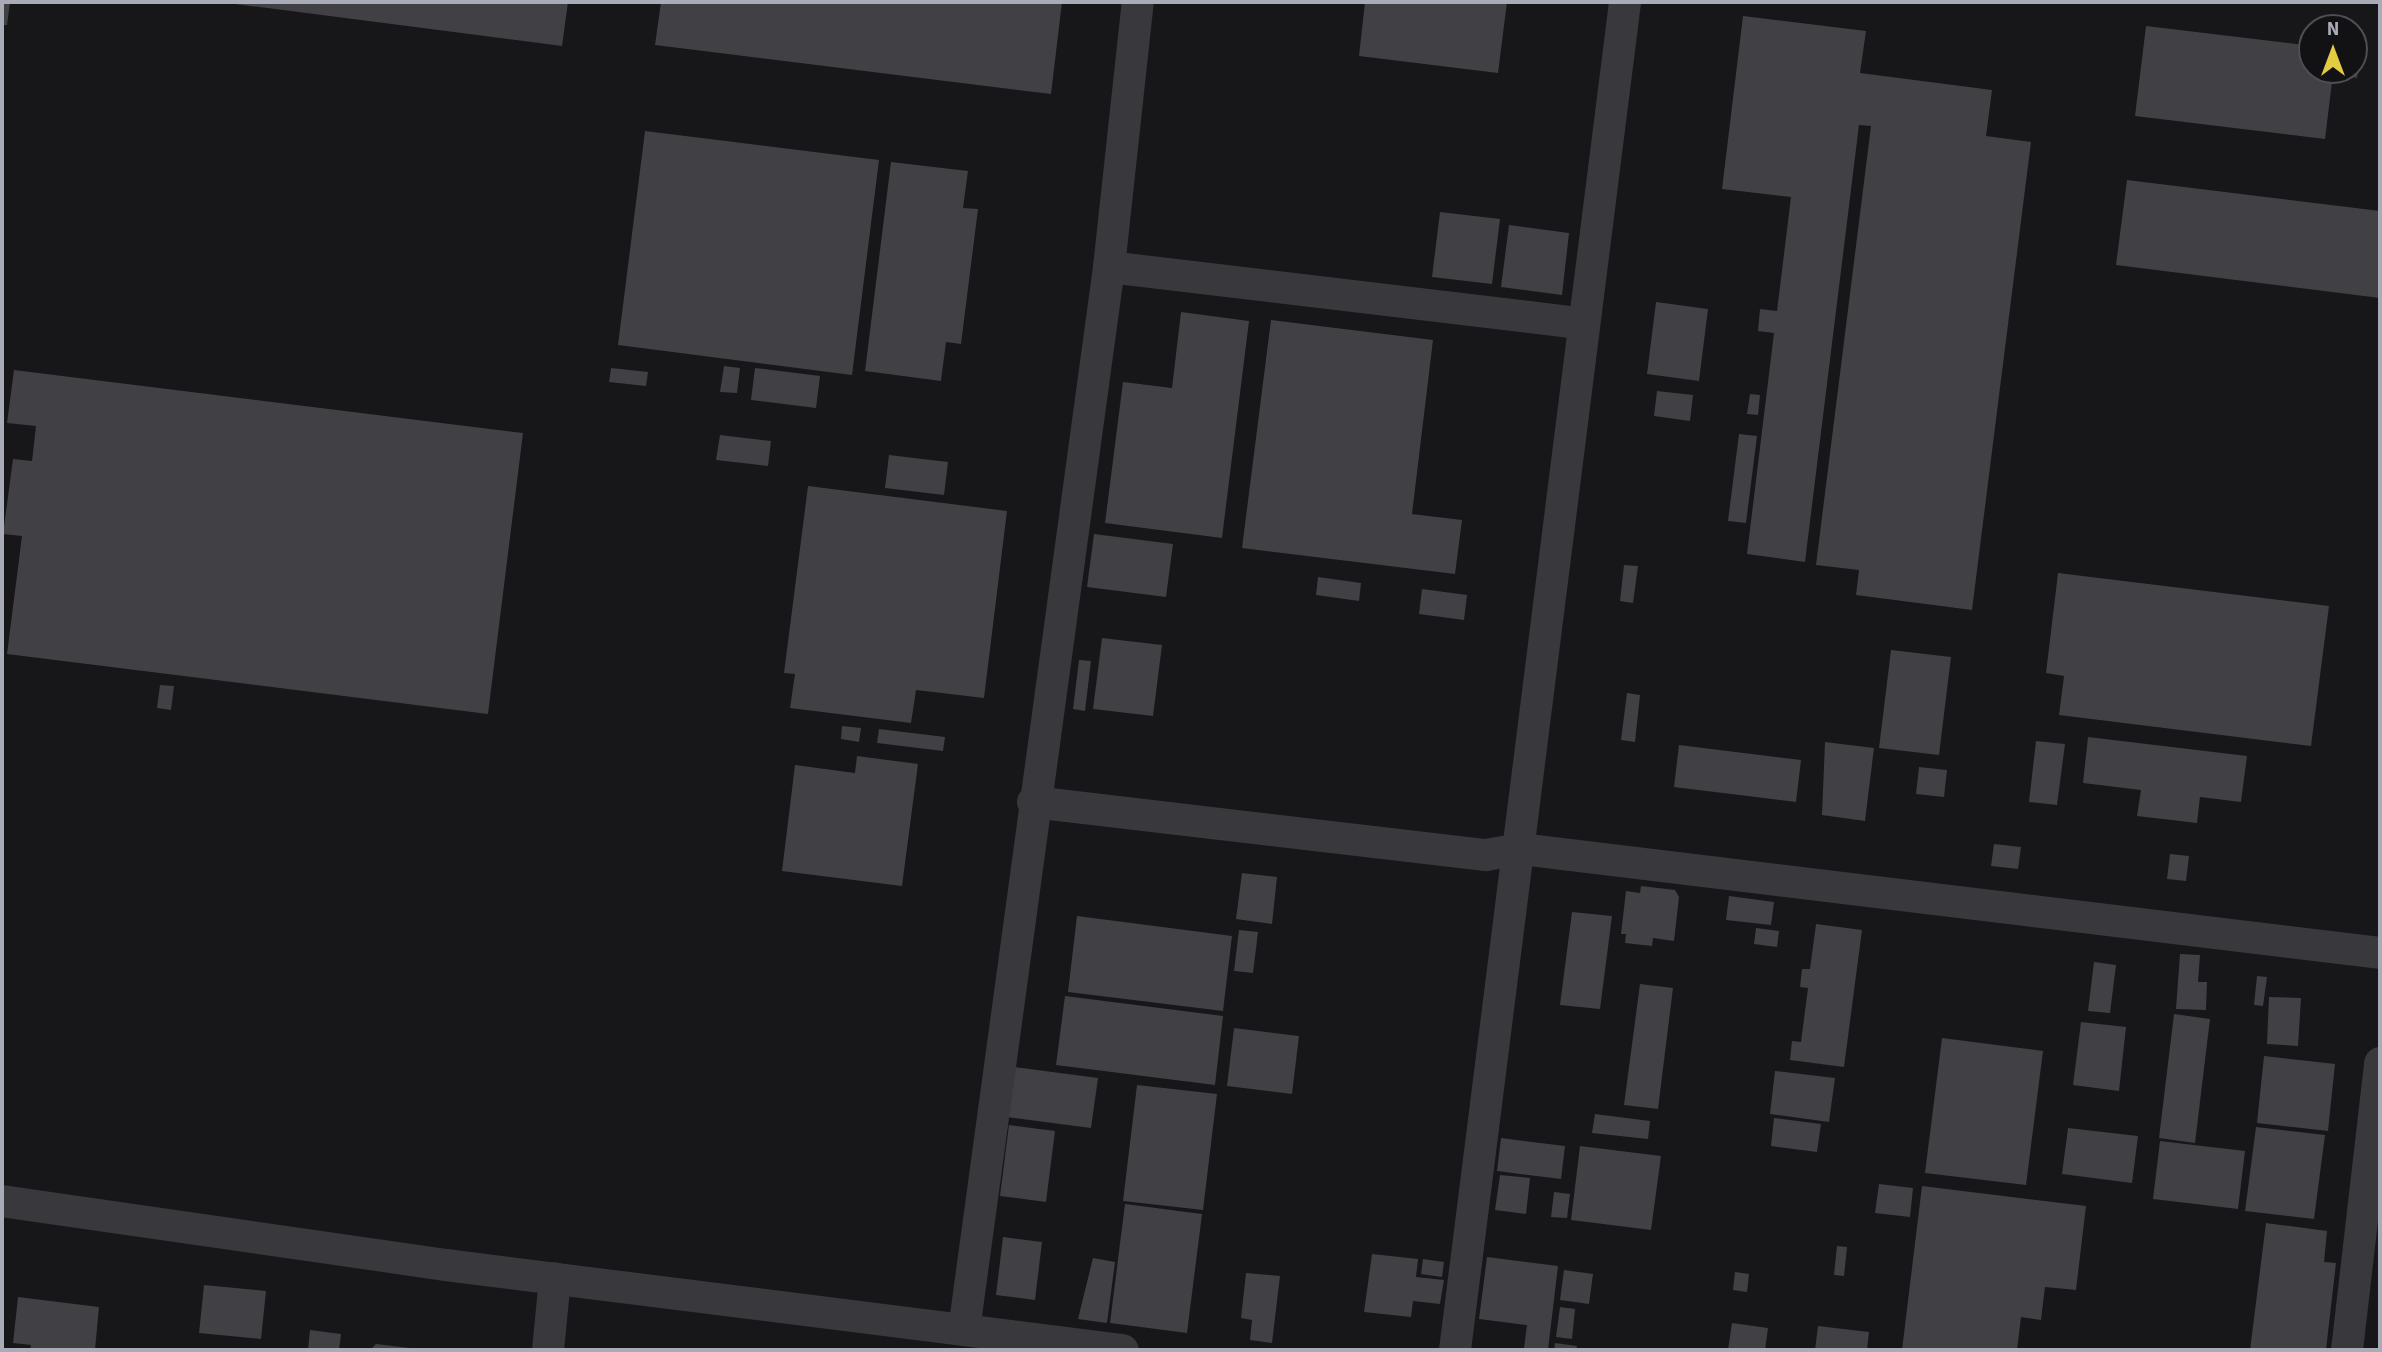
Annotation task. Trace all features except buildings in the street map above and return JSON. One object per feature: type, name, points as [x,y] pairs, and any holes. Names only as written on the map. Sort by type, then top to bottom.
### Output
[{"type":"street","points":[[964,1331],[1033,802],[1109,268],[1138,2]]},
{"type":"street","points":[[1455,1350],[1521,849],[1625,2]]},
{"type":"street","points":[[1109,268],[1584,324]]},
{"type":"street","points":[[1033,802],[1486,855],[1521,849],[2380,953]]},
{"type":"street","points":[[2347,1350],[2380,1063]]},
{"type":"street","points":[[2,1201],[555,1278],[1123,1350]]},
{"type":"street","points":[[548,1350],[555,1278]]}]
